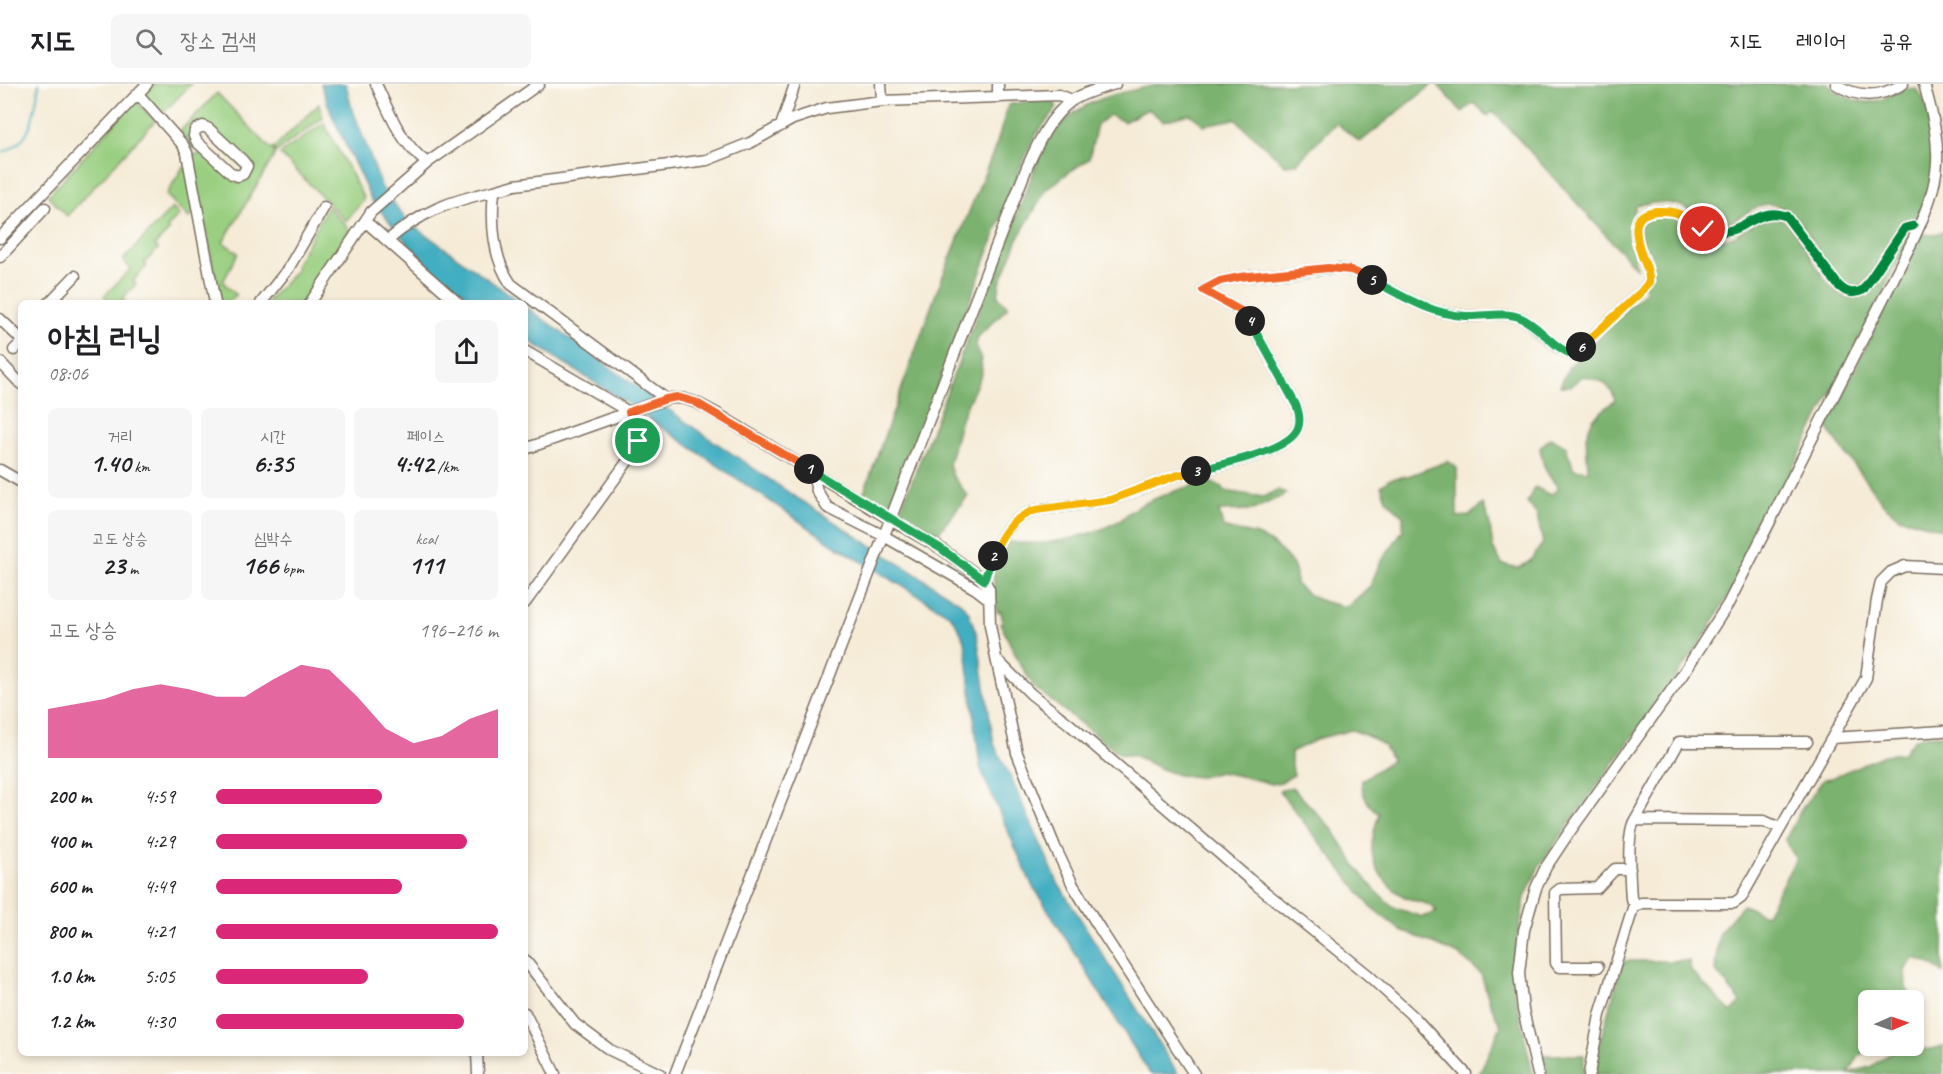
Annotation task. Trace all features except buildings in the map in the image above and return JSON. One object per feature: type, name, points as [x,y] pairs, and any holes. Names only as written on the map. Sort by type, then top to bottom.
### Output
[{"type":"street","points":[[0,238],[147,84]]},
{"type":"street","points":[[376,84],[397,129],[409,147],[427,163]]},
{"type":"street","points":[[312,300],[368,216],[391,194],[427,163],[539,84]]},
{"type":"street","points":[[781,126],[795,84]]},
{"type":"street","points":[[881,84],[882,101]]},
{"type":"street","points":[[998,84],[998,97]]},
{"type":"street","points":[[675,1074],[1027,168],[1043,133],[1072,100],[1115,84]]},
{"type":"street","points":[[1836,84],[1848,92],[1860,95],[1882,93],[1903,84]]},
{"type":"street","points":[[1538,1074],[1523,1010],[1519,973],[1524,930],[1536,888],[1546,867],[1568,834],[1681,677],[1728,604],[1914,238],[1933,198],[1941,172],[1942,142],[1938,121],[1924,84]]},
{"type":"street","points":[[138,94],[183,145],[187,153],[214,300]]},
{"type":"street","points":[[391,237],[425,213],[447,203],[515,185],[707,160],[750,143],[793,119],[827,108],[882,101],[1059,95],[1072,100]]},
{"type":"street","points":[[200,127],[209,129],[243,161],[246,166],[245,172],[241,176],[235,176],[206,150],[194,136],[195,130],[200,127]]},
{"type":"street","points":[[187,153],[206,150]]},
{"type":"street","points":[[494,190],[493,233],[498,260],[511,284],[663,400]]},
{"type":"street","points":[[263,300],[288,269],[324,207]]},
{"type":"street","points":[[0,257],[45,208]]},
{"type":"street","points":[[984,580],[997,544],[1007,528],[1027,513],[1123,496],[1175,476],[1279,446],[1298,429],[1300,416],[1296,405],[1246,315],[1203,290],[1220,281],[1328,268],[1351,270],[1437,312],[1466,316],[1508,315],[1522,318],[1560,350],[1573,355],[1649,282],[1647,267],[1636,233],[1638,219],[1641,215],[1652,212],[1674,212],[1681,214],[1703,229],[1715,232],[1743,226],[1767,213],[1786,216],[1838,285],[1848,293],[1863,290],[1905,228],[1914,226]]},
{"type":"street","points":[[368,216],[455,300]]},
{"type":"street","points":[[52,300],[75,276]]},
{"type":"street","points":[[0,319],[18,343]]},
{"type":"street","points":[[528,353],[632,411],[638,441],[635,451],[528,599]]},
{"type":"street","points":[[0,362],[18,381]]},
{"type":"street","points":[[528,448],[663,400],[677,397],[695,402],[940,548],[984,580],[988,589],[990,625],[996,658],[1017,753],[1055,847],[1073,885],[1194,1074]]},
{"type":"street","points":[[0,470],[18,480]]},
{"type":"street","points":[[812,471],[817,491],[827,507],[884,536],[976,589],[989,599]]},
{"type":"street","points":[[1589,1074],[1600,1015],[1633,908],[1641,903],[1734,903],[1741,898],[1866,678],[1876,600],[1881,582],[1898,568],[1912,566],[1943,568]]},
{"type":"street","points":[[996,658],[1030,694],[1068,723],[1249,879],[1368,975],[1415,1018],[1466,1074]]},
{"type":"street","points":[[1832,738],[1943,731]]},
{"type":"street","points":[[1637,905],[1630,899],[1632,824],[1679,742],[1807,742]]},
{"type":"street","points":[[1635,820],[1764,821],[1780,828]]},
{"type":"street","points":[[1598,967],[1559,967],[1556,963],[1556,893],[1560,889],[1598,888],[1615,869],[1630,869]]},
{"type":"street","points":[[528,964],[575,1024],[610,1050],[660,1074]]},
{"type":"street","points":[[528,1019],[555,1074]]},
{"type":"street","points":[[477,1056],[478,1074]]},
{"type":"green space","points":[[152,84],[191,84],[162,114],[142,94]]},
{"type":"green space","points":[[1162,84],[1433,84],[1360,142],[1336,123],[1296,164],[1285,165],[1235,119],[1204,125],[1190,114],[1163,121],[1148,109],[1124,122],[1110,115],[1097,124],[1089,159],[1046,190],[1019,236],[1000,283],[998,296],[1008,307],[978,337],[976,345],[982,373],[961,418],[949,464],[952,475],[968,496],[937,534],[931,534],[901,517],[900,511],[1044,145],[1056,129],[1082,108],[1110,96]]},
{"type":"green space","points":[[1437,84],[1828,84],[1838,92],[1863,102],[1881,100],[1905,89],[1916,89],[1923,98],[1932,123],[1934,181],[1916,222],[1860,287],[1852,287],[1844,283],[1793,215],[1773,204],[1761,206],[1730,223],[1721,225],[1708,222],[1678,205],[1652,203],[1637,205],[1631,227],[1636,268],[1493,111],[1488,116],[1474,103],[1462,112]]},
{"type":"green space","points":[[217,93],[275,153],[223,242],[238,253],[223,282],[236,295],[230,300],[219,300],[192,155],[205,153],[229,176],[248,172],[198,125],[199,148],[191,149],[180,131]]},
{"type":"green space","points":[[1051,101],[1057,108],[1037,133],[1021,166],[890,511],[862,498],[938,288],[997,143],[1007,109],[1010,104]]},
{"type":"green space","points":[[133,103],[138,103],[155,121],[67,216],[48,196]]},
{"type":"green space","points":[[319,104],[323,118],[276,152],[273,149]]},
{"type":"green space","points":[[324,123],[364,199],[346,221],[280,154]]},
{"type":"green space","points":[[183,167],[187,168],[195,211],[189,218],[166,195]]},
{"type":"green space","points":[[328,206],[350,230],[304,300],[269,300],[297,269],[295,266]]},
{"type":"green space","points":[[172,208],[179,215],[167,228],[169,231],[155,245],[158,249],[144,263],[147,266],[133,281],[136,284],[123,300],[108,300],[104,296],[131,269],[123,260]]},
{"type":"green space","points":[[1666,216],[1702,236],[1718,239],[1734,236],[1762,219],[1776,217],[1783,220],[1799,238],[1827,282],[1835,291],[1847,297],[1861,296],[1905,233],[1910,231],[1913,233],[1723,605],[1701,642],[1539,866],[1525,898],[1514,956],[1513,985],[1533,1074],[1479,1074],[1501,1026],[1490,1003],[1481,974],[1459,955],[1399,929],[1371,907],[1279,791],[1292,787],[1333,830],[1356,866],[1374,889],[1393,907],[1422,917],[1437,912],[1429,905],[1406,898],[1394,890],[1376,868],[1373,859],[1372,843],[1379,814],[1366,799],[1362,780],[1392,760],[1383,745],[1352,730],[1320,738],[1291,752],[1291,766],[1294,775],[1272,784],[1220,772],[1200,777],[1178,775],[1136,756],[1120,754],[1035,688],[1020,664],[1000,623],[1003,622],[1001,612],[997,612],[994,566],[1005,541],[1047,542],[1092,533],[1119,521],[1147,502],[1196,485],[1214,483],[1222,487],[1224,491],[1263,497],[1279,490],[1286,494],[1253,510],[1219,511],[1223,527],[1267,540],[1293,565],[1296,572],[1296,584],[1319,600],[1347,607],[1370,586],[1380,563],[1403,530],[1403,516],[1386,499],[1381,486],[1390,479],[1408,476],[1448,461],[1457,468],[1457,517],[1469,516],[1483,504],[1489,520],[1493,548],[1502,564],[1519,568],[1530,561],[1543,543],[1537,515],[1527,502],[1535,487],[1550,495],[1559,488],[1546,470],[1540,448],[1550,438],[1565,445],[1574,469],[1588,471],[1586,436],[1593,419],[1615,400],[1607,386],[1583,376],[1570,386],[1560,386],[1569,367],[1645,291],[1640,226],[1652,218]]},
{"type":"green space","points":[[1943,231],[1943,529],[1941,529],[1899,517],[1883,504],[1827,426],[1920,237],[1923,234],[1932,235]]},
{"type":"green space","points":[[1929,735],[1943,735],[1943,973],[1929,963],[1914,958],[1905,970],[1908,990],[1858,990],[1859,1056],[1848,1073],[1870,1067],[1886,1056],[1924,1056],[1924,1049],[1943,1046],[1943,1074],[1596,1074],[1597,1051],[1623,961],[1689,961],[1691,971],[1731,1012],[1741,1002],[1715,970],[1719,933],[1743,905],[1765,915],[1796,859],[1785,840],[1801,810],[1824,779],[1884,755],[1904,753],[1916,739]]},
{"type":"green space","points":[[1543,1055],[1584,1055],[1584,1074],[1547,1074]]},
{"type":"water","points":[[321,84],[346,84],[351,105],[382,188],[412,227],[517,300],[473,300],[430,267],[371,199],[331,113]]},
{"type":"water","points":[[528,308],[693,427],[794,496],[961,603],[968,611],[977,635],[994,744],[1059,885],[1178,1074],[1150,1074],[1030,881],[980,767],[966,648],[960,630],[949,614],[836,546],[614,395],[528,340]]},
{"type":"waterway","points":[[0,153],[11,148],[26,135],[33,116],[39,84]]},
{"type":"cycle path","points":[[984,580],[1001,538],[1007,529],[1024,515],[1036,510],[1112,499],[1171,477],[1253,457],[1280,445],[1294,434],[1299,423],[1296,405],[1246,315],[1203,289],[1220,281],[1240,277],[1340,268],[1364,275],[1406,298],[1437,311],[1466,316],[1508,315],[1522,318],[1560,349],[1573,355],[1649,282],[1636,235],[1638,219],[1645,213],[1677,212],[1700,227],[1723,232],[1733,230],[1758,217],[1776,214],[1786,216],[1838,285],[1853,293],[1863,290],[1905,228],[1913,226]]},
{"type":"route","points":[[638,441],[637,428],[629,412],[677,397],[695,402],[940,548],[984,580],[997,544],[1007,528],[1027,513],[1123,496],[1175,476],[1279,446],[1298,429],[1300,416],[1296,405],[1246,315],[1203,290],[1220,281],[1328,268],[1351,270],[1437,312],[1466,316],[1508,315],[1522,318],[1560,350],[1573,355],[1649,282],[1649,274],[1636,233],[1638,219],[1641,215],[1652,212],[1674,212],[1681,214],[1703,229]]}]
